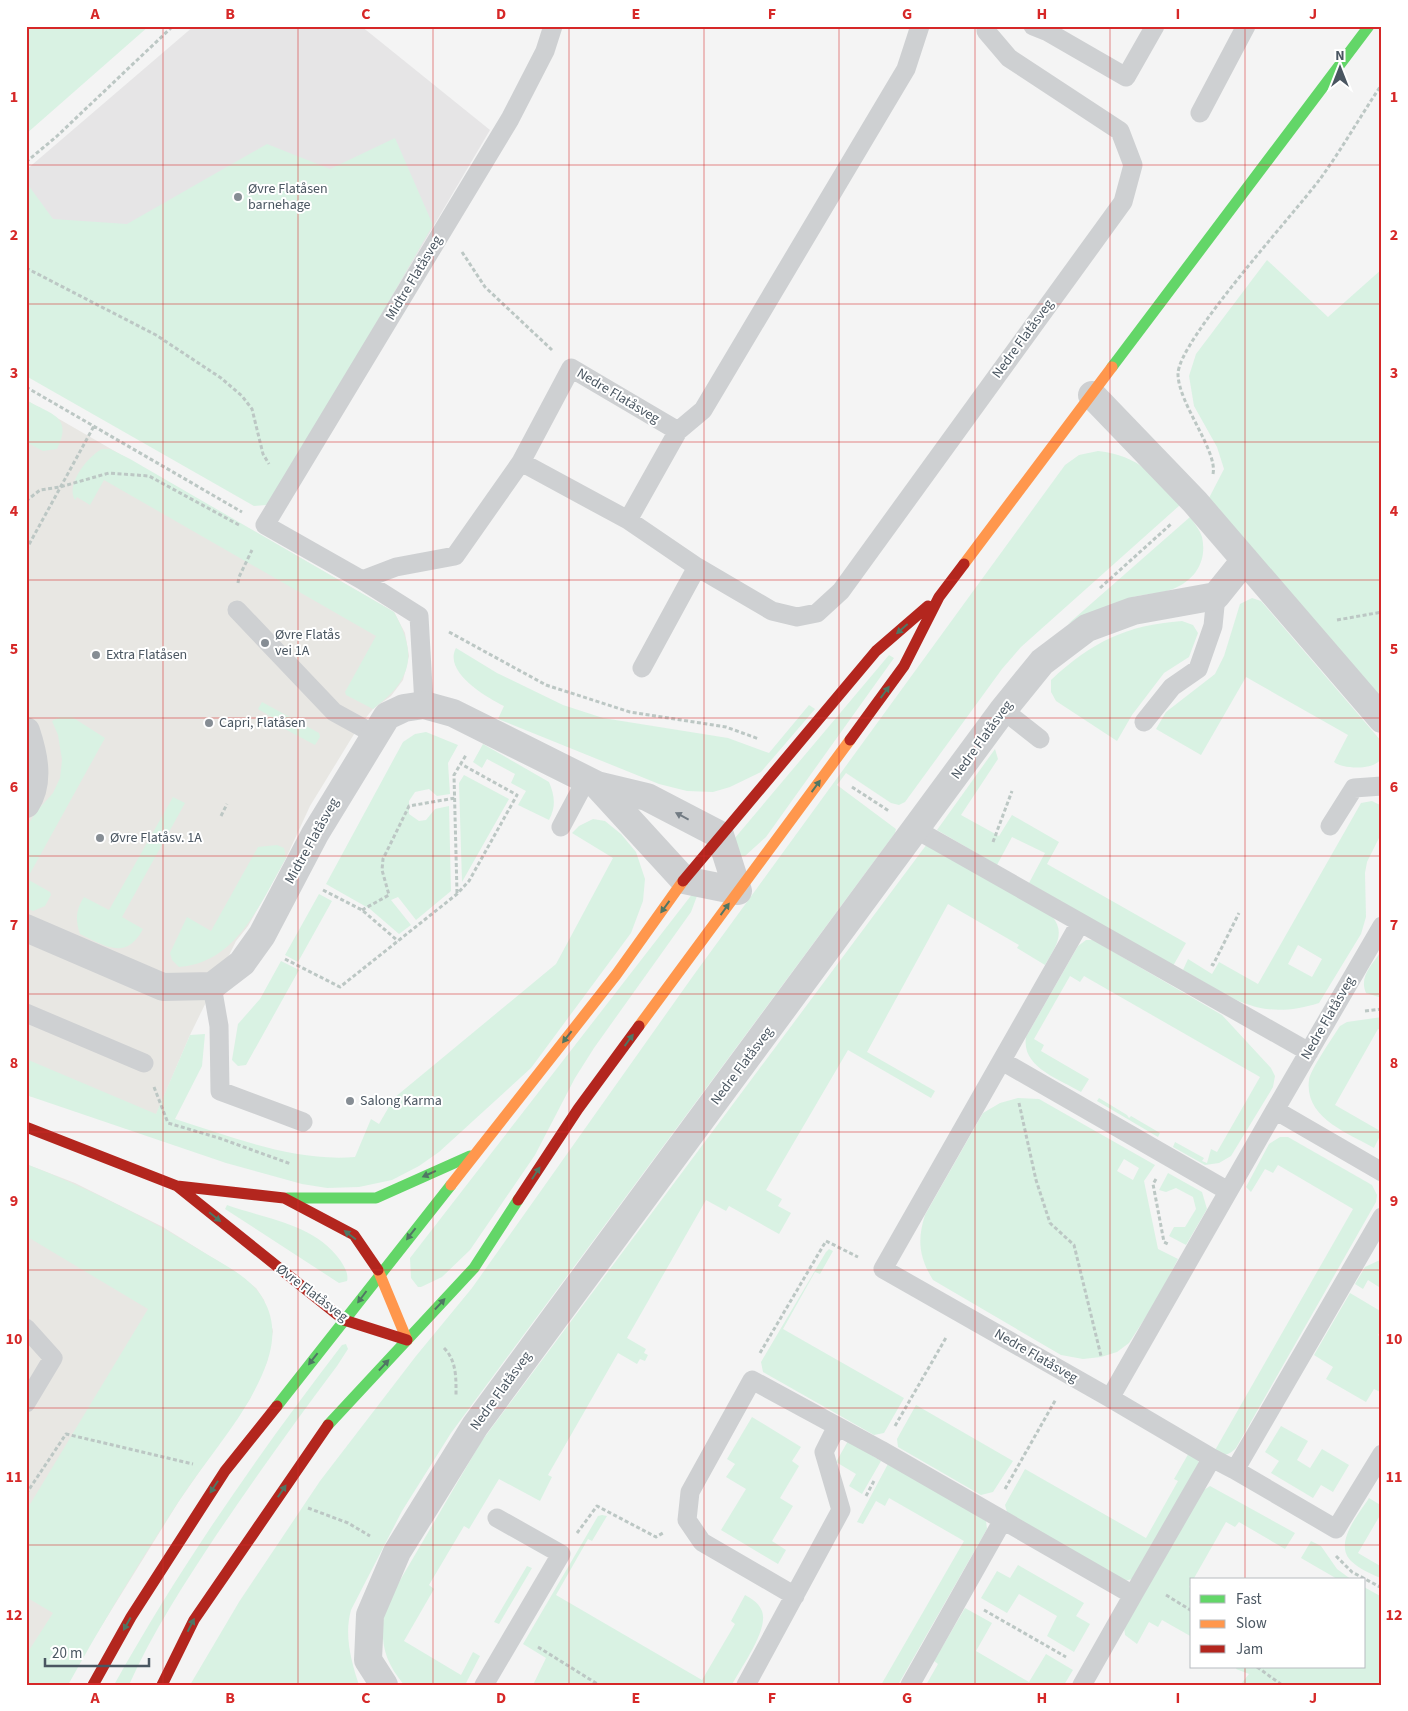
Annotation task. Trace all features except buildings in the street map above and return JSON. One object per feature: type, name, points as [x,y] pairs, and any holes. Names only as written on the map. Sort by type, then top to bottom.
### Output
[{"type":"street","points":[[162,1685],[194,1620],[323,1431],[474,1268],[578,1109],[904,666],[939,597],[1369,26]]},
{"type":"street","points":[[1092,395],[1195,502],[1382,719]]},
{"type":"street","points":[[1216,596],[1245,560]]},
{"type":"street","name":"Nedre Flatåsveg","points":[[384,1685],[368,1660],[370,1615],[397,1552],[459,1451],[475,1426],[917,830],[1003,710],[1042,662],[1087,628],[1133,611],[1216,596]]},
{"type":"street","points":[[93,1685],[131,1617],[225,1471],[616,975],[684,880],[876,651],[939,597]]},
{"type":"street","name":"Midtre Flatåsveg","points":[[212,986],[242,963],[262,935],[315,834],[374,734],[387,716],[404,708],[424,705],[453,713],[592,783],[646,796],[720,836]]},
{"type":"street","points":[[26,731],[35,757],[32,794],[26,804]]},
{"type":"street","name":"Midtre Flatåsveg","points":[[592,783],[684,880]]},
{"type":"street","points":[[720,836],[738,891]]},
{"type":"street","points":[[684,880],[738,891]]},
{"type":"street","points":[[26,928],[163,987],[212,986]]},
{"type":"street","name":"Øvre Flatåsveg","points":[[26,1127],[177,1186],[284,1198],[354,1235],[380,1273],[407,1340]]},
{"type":"street","points":[[284,1198],[376,1198],[474,1155]]},
{"type":"street","name":"Øvre Flatåsveg","points":[[177,1186],[344,1320],[407,1340]]},
{"type":"lane","name":"Midtre Flatåsveg","points":[[265,525],[510,119],[545,51],[553,26]]},
{"type":"lane","points":[[628,520],[678,431],[703,410],[906,69],[920,26]]},
{"type":"lane","name":"Nedre Flatåsveg","points":[[521,462],[628,520],[697,567],[772,611],[797,617],[817,613],[841,591],[1123,202],[1133,165],[1120,131],[1009,58],[986,31],[986,26]]},
{"type":"lane","points":[[1044,28],[1126,77],[1155,26]]},
{"type":"lane","points":[[1200,113],[1246,26]]},
{"type":"lane","name":"Nedre Flatåsveg","points":[[362,580],[396,567],[455,556],[521,462],[571,368],[678,431]]},
{"type":"lane","points":[[265,525],[362,580],[420,616],[424,705]]},
{"type":"lane","points":[[642,668],[697,567]]},
{"type":"lane","points":[[1144,722],[1172,687],[1198,669],[1213,626],[1216,596]]},
{"type":"lane","points":[[237,610],[334,712],[374,734]]},
{"type":"lane","points":[[1003,710],[1040,739]]},
{"type":"lane","points":[[562,827],[592,783]]},
{"type":"lane","points":[[1330,826],[1354,788],[1382,786]]},
{"type":"lane","points":[[917,830],[1309,1052]]},
{"type":"lane","points":[[883,1269],[1080,923]]},
{"type":"lane","name":"Nedre Flatåsveg","points":[[1110,1398],[1382,926]]},
{"type":"lane","points":[[212,986],[219,1026],[220,1091],[303,1122]]},
{"type":"lane","points":[[26,1013],[144,1063]]},
{"type":"lane","points":[[1002,1061],[1228,1191]]},
{"type":"lane","points":[[1275,1110],[1382,1172]]},
{"type":"lane","points":[[1235,1470],[1382,1217]]},
{"type":"lane","name":"Nedre Flatåsveg","points":[[883,1269],[1336,1529]]},
{"type":"lane","points":[[26,1328],[53,1358],[26,1403]]},
{"type":"lane","points":[[795,1596],[702,1542],[688,1520],[690,1492],[752,1380],[881,1450],[1133,1595]]},
{"type":"lane","points":[[746,1685],[841,1510],[824,1452],[837,1426]]},
{"type":"lane","points":[[1336,1529],[1382,1454]]},
{"type":"lane","points":[[1086,1678],[1212,1458]]},
{"type":"lane","points":[[910,1685],[960,1596],[997,1517]]},
{"type":"lane","points":[[484,1685],[562,1554],[497,1518]]},
{"type":"path","points":[[26,162],[56,137],[173,26]]},
{"type":"path","points":[[1095,592],[1195,502],[1210,484],[1214,470],[1210,456],[1184,399],[1178,374],[1184,354],[1203,326],[1320,179],[1382,84]]},
{"type":"path","points":[[446,226],[485,287],[571,368]]},
{"type":"path","points":[[26,268],[156,335],[221,378],[242,396],[252,409],[264,454],[271,467],[291,482]]},
{"type":"path","points":[[26,387],[265,525]]},
{"type":"path","points":[[26,550],[94,426]]},
{"type":"path","points":[[26,501],[40,490],[60,487],[109,473],[149,476],[236,525],[265,525]]},
{"type":"path","points":[[237,610],[239,577],[265,525]]},
{"type":"path","points":[[1308,634],[1322,623],[1382,612]]},
{"type":"path","points":[[420,616],[546,685],[630,712],[726,727],[768,742]]},
{"type":"path","points":[[457,894],[454,775],[468,752]]},
{"type":"path","points":[[287,960],[340,987],[457,894],[468,881],[517,795],[461,764]]},
{"type":"path","points":[[848,784],[917,830]]},
{"type":"path","points":[[984,868],[1012,791]]},
{"type":"path","points":[[362,910],[390,895],[382,870],[384,859],[409,806],[455,798]]},
{"type":"path","points":[[221,816],[228,804]]},
{"type":"path","points":[[315,886],[362,910],[398,941]]},
{"type":"path","points":[[1213,964],[1239,913]]},
{"type":"path","points":[[1002,1061],[1018,1098],[1036,1180],[1050,1223],[1074,1245],[1110,1398]]},
{"type":"path","points":[[1169,1158],[1153,1184],[1164,1242],[1191,1256]]},
{"type":"path","points":[[752,1380],[754,1362],[826,1241],[883,1269]]},
{"type":"path","points":[[881,1450],[960,1313]]},
{"type":"path","points":[[997,1517],[1070,1376]]},
{"type":"path","points":[[562,1554],[597,1506],[656,1537],[688,1520]]},
{"type":"path","points":[[1336,1529],[1336,1557],[1352,1572],[1363,1578]]},
{"type":"path","points":[[1366,1579],[1382,1588]]},
{"type":"path","points":[[960,1596],[1086,1678]]},
{"type":"path","points":[[515,1633],[599,1685]]},
{"type":"path","points":[[1257,1668],[1282,1685]]},
{"type":"shaded area","name":"Øvre Flatåsen barnehage","points":[[194,26],[361,26],[490,130],[329,404],[26,229],[26,170]]},
{"type":"shaded area","points":[[26,400],[394,612],[405,633],[409,656],[403,680],[391,696],[373,709],[359,726],[310,806],[286,858],[248,926],[236,941],[190,1035],[156,1115],[51,1102],[26,1095]]},
{"type":"shaded area","points":[[26,1164],[75,1183],[163,1227],[237,1273],[256,1288],[264,1300],[273,1331],[267,1362],[250,1399],[179,1501],[94,1638],[26,1655]]},
{"type":"green space","points":[[26,26],[149,26],[26,134]]},
{"type":"green space","points":[[395,138],[433,225],[273,501],[266,505],[254,506],[26,376],[26,182],[53,219],[127,224],[267,144],[330,169]]},
{"type":"green space","points":[[1267,260],[1328,317],[1382,269],[1382,702],[1209,498],[1224,469],[1217,447],[1194,406],[1189,376],[1196,354]]},
{"type":"green space","points":[[26,400],[51,413],[61,423],[63,430],[57,449],[43,451],[26,442]]},
{"type":"green space","points":[[102,449],[110,449],[130,459],[394,612],[402,627],[408,654],[407,666],[396,688],[373,709],[346,695],[345,692],[376,636],[104,480],[90,505],[77,497],[75,500],[73,487],[75,479],[90,458]]},
{"type":"green space","points":[[1098,451],[1125,457],[1135,462],[1153,476],[1180,505],[1021,647],[1002,669],[905,802],[899,805],[891,803],[846,773],[837,785],[896,829],[895,833],[451,1433],[402,1511],[351,1610],[348,1638],[359,1685],[190,1685],[239,1602],[320,1481],[416,1356],[472,1288],[693,976],[1065,465],[1079,455]]},
{"type":"green space","points":[[1190,517],[1201,534],[1203,547],[1203,556],[1200,564],[1191,578],[1176,588],[1133,597],[1100,609],[1068,624]]},
{"type":"green space","points":[[1252,598],[1261,601],[1382,742],[1382,755],[1378,762],[1359,768],[1344,766],[1334,762],[1348,735],[1246,677],[1201,755],[1156,729],[1166,712],[1215,674],[1224,656],[1240,604]]},
{"type":"green space","points":[[1182,621],[1193,625],[1198,633],[1189,657],[1164,673],[1132,715],[1117,741],[1056,701],[1051,692],[1051,680],[1081,655],[1127,631],[1162,623]]},
{"type":"green space","points":[[456,648],[497,673],[563,705],[603,718],[728,738],[769,753],[809,705],[815,709],[761,772],[730,787],[713,792],[687,791],[659,784],[498,719],[504,706],[477,690],[461,675],[455,666]]},
{"type":"green space","points":[[889,655],[894,658],[766,837],[745,856],[734,857],[729,845]]},
{"type":"green space","points":[[262,702],[319,733],[320,737],[315,745],[283,728],[285,725],[258,709]]},
{"type":"green space","points":[[60,717],[72,717],[105,738],[27,879],[50,892],[51,895],[45,906],[33,911],[26,908],[26,828],[36,812],[53,793],[60,778],[62,760],[58,735],[52,721]]},
{"type":"green space","points":[[426,732],[458,745],[448,763],[450,794],[437,796],[429,789],[415,792],[409,801],[409,814],[419,821],[426,820],[435,809],[449,806],[451,891],[416,920],[398,897],[391,900],[411,925],[399,934],[370,909],[326,884],[403,742],[415,734]]},
{"type":"green space","points":[[483,744],[549,782],[554,801],[553,811],[549,820],[518,805],[526,791],[511,783],[515,774],[487,759],[482,768],[473,762]]},
{"type":"green space","points":[[995,749],[998,759],[961,815],[999,836],[1012,815],[1059,842],[1047,864],[1186,943],[1173,966],[1029,883],[1045,853],[1012,837],[997,865],[937,830]]},
{"type":"green space","points":[[464,775],[509,799],[462,882],[459,783]]},
{"type":"green space","points":[[173,797],[185,803],[122,917],[143,929],[130,945],[122,948],[106,946],[80,934],[77,915],[84,897],[109,910]]},
{"type":"green space","points":[[1372,801],[1382,806],[1382,832],[1367,862],[1365,873],[1366,917],[1361,934],[1319,1003],[1279,1010],[1262,1008],[1232,998],[1183,970],[1188,959],[1212,974],[1219,962],[1258,984],[1361,803]],"holes":[[[1298,945],[1322,959],[1312,977],[1288,964]]]},
{"type":"green space","points":[[593,819],[605,821],[621,834],[636,852],[645,879],[643,901],[631,933],[531,1068],[439,1152],[419,1166],[392,1180],[359,1187],[327,1188],[302,1184],[226,1163],[26,1095],[26,1059],[156,1114],[190,1035],[205,1034],[202,1066],[175,1119],[286,1152],[332,1158],[355,1157],[371,1119],[379,1124],[394,1098],[556,964],[613,858],[572,833],[579,826]]},
{"type":"green space","points":[[927,844],[1051,915],[1056,922],[1059,934],[1056,946],[1045,965],[1017,948],[1019,945],[948,904],[867,1052],[935,1091],[931,1098],[848,1050],[766,1190],[782,1199],[778,1206],[791,1213],[779,1234],[729,1206],[726,1211],[706,1200],[627,1338],[646,1349],[644,1353],[648,1355],[645,1361],[640,1359],[637,1364],[618,1353],[548,1475],[552,1477],[540,1501],[499,1479],[469,1529],[464,1526],[429,1585],[434,1589],[404,1641],[461,1675],[473,1652],[480,1656],[465,1685],[404,1685],[391,1666],[384,1648],[385,1606],[481,1442]]},
{"type":"green space","points":[[277,845],[284,848],[286,858],[245,928],[217,954],[199,963],[179,967],[172,960],[170,953],[187,917],[211,931],[258,847]]},
{"type":"green space","points":[[693,893],[697,896],[691,912],[594,1048],[575,1078],[535,1155],[470,1250],[442,1277],[418,1287],[411,1278],[410,1258]]},
{"type":"green space","points":[[319,894],[332,901],[298,962],[285,955]]},
{"type":"green space","points":[[1086,940],[1093,940],[1222,1015],[1271,1068],[1275,1076],[1273,1087],[1231,1156],[1219,1163],[1205,1165],[1173,1147],[1175,1142],[1204,1158],[1202,1161],[1207,1163],[1211,1149],[1217,1152],[1260,1077],[1084,976],[1080,982],[1070,976],[1034,1039],[1044,1045],[1041,1051],[1089,1079],[1081,1092],[1043,1071],[1029,1056],[1026,1047],[1026,1037],[1078,946]]},
{"type":"green space","points":[[1380,953],[1382,953],[1382,998],[1366,993],[1364,987],[1367,972]]},
{"type":"green space","points":[[281,961],[299,970],[246,1065],[238,1066],[232,1060],[238,1024],[260,999]]},
{"type":"green space","points":[[1382,1017],[1382,1030],[1378,1029],[1335,1105],[1382,1132],[1374,1148],[1330,1123],[1321,1114],[1313,1105],[1309,1093],[1309,1080],[1317,1061],[1340,1026],[1347,1022]]},
{"type":"green space","points":[[1018,1098],[1039,1099],[1155,1165],[1144,1181],[1158,1249],[1178,1259],[1158,1298],[1129,1343],[1117,1352],[1101,1357],[1083,1359],[1061,1355],[933,1280],[928,1272],[922,1256],[920,1240],[925,1215],[983,1113],[1000,1103]],"holes":[[[1124,1159],[1139,1168],[1133,1180],[1117,1171]]]},
{"type":"green space","points":[[1099,1098],[1129,1118],[1131,1116],[1160,1133],[1158,1137],[1097,1101]]},
{"type":"green space","points":[[1280,1137],[1288,1137],[1372,1185],[1377,1195],[1376,1202],[1236,1448],[1231,1453],[1221,1454],[1214,1452],[1353,1209],[1278,1165],[1273,1173],[1265,1169],[1251,1192],[1246,1187],[1269,1144]]},
{"type":"green space","points":[[26,1164],[119,1205],[231,1269],[246,1279],[263,1299],[268,1308],[272,1327],[269,1356],[254,1392],[234,1424],[189,1485],[150,1546],[68,1685],[26,1685],[26,1655],[53,1613],[26,1597],[26,1505],[29,1506],[148,1309],[26,1236]]},
{"type":"green space","points":[[1168,1173],[1202,1192],[1207,1209],[1186,1245],[1169,1236],[1174,1227],[1185,1227],[1196,1209],[1193,1197],[1176,1188],[1166,1192],[1159,1190]]},
{"type":"green space","points":[[227,1205],[289,1224],[317,1238],[330,1248],[340,1260],[347,1273],[347,1281],[339,1283],[225,1209]]},
{"type":"green space","points":[[829,1249],[833,1251],[820,1274],[815,1272],[783,1329],[904,1398],[884,1433],[874,1435],[763,1372],[761,1362],[826,1252]]},
{"type":"green space","points":[[1382,1259],[1382,1289],[1368,1280],[1363,1289],[1355,1284],[1365,1267]]},
{"type":"green space","points":[[1350,1293],[1382,1312],[1382,1329],[1378,1335],[1382,1338],[1382,1393],[1374,1389],[1366,1402],[1326,1379],[1333,1367],[1314,1355]]},
{"type":"green space","points":[[346,1344],[348,1349],[337,1366],[290,1429],[215,1537],[169,1609],[129,1685],[114,1685],[166,1596],[222,1510],[311,1386],[342,1345]]},
{"type":"green space","points":[[916,1405],[1013,1461],[993,1492],[981,1495],[898,1447],[897,1439]]},
{"type":"green space","points":[[752,1417],[801,1447],[792,1461],[799,1466],[780,1498],[793,1506],[772,1541],[786,1550],[778,1564],[721,1530],[746,1489],[726,1477],[735,1464],[727,1459]]},
{"type":"green space","points":[[1281,1426],[1308,1441],[1297,1460],[1310,1468],[1322,1449],[1349,1465],[1333,1492],[1321,1485],[1313,1498],[1271,1473],[1279,1461],[1265,1452]]},
{"type":"green space","points":[[848,1441],[881,1461],[862,1494],[849,1486],[856,1474],[836,1462]]},
{"type":"green space","points":[[1190,1451],[1198,1458],[1199,1464],[1133,1579],[1124,1581],[1007,1512],[1005,1505],[1025,1469],[1146,1538],[1178,1481],[1174,1479]]},
{"type":"green space","points":[[889,1462],[986,1521],[987,1529],[898,1685],[881,1685],[964,1541],[889,1498],[885,1506],[876,1501],[863,1524],[857,1522]]},
{"type":"green space","points":[[1210,1486],[1295,1533],[1285,1549],[1239,1522],[1235,1527],[1226,1522],[1194,1578],[1190,1578],[1190,1636],[1162,1620],[1158,1627],[1149,1622],[1137,1644],[1125,1635],[1124,1627],[1201,1492]]},
{"type":"green space","points":[[1369,1498],[1382,1506],[1382,1512],[1358,1553],[1382,1567],[1382,1579],[1354,1564],[1346,1554],[1346,1537],[1354,1520]]},
{"type":"green space","points":[[598,1516],[607,1516],[592,1541],[588,1539],[556,1595],[702,1680],[735,1624],[731,1621],[745,1595],[753,1600],[762,1611],[762,1628],[732,1685],[533,1685],[546,1658],[523,1644]]},
{"type":"green space","points":[[1311,1541],[1321,1546],[1337,1569],[1349,1578],[1336,1578],[1301,1558]]},
{"type":"green space","points":[[1018,1565],[1084,1603],[1076,1616],[1090,1624],[1074,1652],[1047,1636],[1057,1616],[1019,1594],[1007,1613],[981,1598],[997,1571],[1010,1578]]},
{"type":"green space","points":[[527,1566],[532,1568],[499,1624],[494,1622]]},
{"type":"green space","points":[[1366,1588],[1382,1597],[1382,1685],[1240,1685],[1249,1674],[1236,1669],[1366,1668]]},
{"type":"green space","points":[[965,1608],[992,1623],[976,1651],[1029,1682],[1046,1654],[1073,1670],[1064,1685],[926,1685],[938,1664],[934,1661]]},
{"type":"traffic: fast","points":[[1112,367],[1369,26]]},
{"type":"traffic: fast","points":[[287,1198],[376,1198],[470,1156]]},
{"type":"traffic: fast","points":[[277,1406],[451,1185]]},
{"type":"traffic: fast","points":[[328,1425],[474,1268],[518,1200]]},
{"type":"traffic: slow","points":[[964,564],[1112,367]]},
{"type":"traffic: slow","points":[[639,1026],[850,740]]},
{"type":"traffic: slow","points":[[451,1185],[616,975],[683,881]]},
{"type":"traffic: slow","points":[[378,1270],[407,1340]]},
{"type":"traffic: jam","points":[[850,740],[904,666],[939,597],[964,564]]},
{"type":"traffic: jam","points":[[683,881],[876,651],[928,606]]},
{"type":"traffic: jam","points":[[518,1200],[578,1109],[639,1026]]},
{"type":"traffic: jam","points":[[26,1127],[177,1186],[284,1198],[354,1235],[378,1270]]},
{"type":"traffic: jam","points":[[177,1186],[344,1320],[407,1340]]},
{"type":"traffic: jam","points":[[93,1685],[131,1617],[225,1471],[277,1406]]},
{"type":"traffic: jam","points":[[162,1685],[194,1620],[328,1425]]},
{"type":"place","name":"Øvre Flatåsen barnehage","points":[[238,197]]},
{"type":"place","name":"Øvre Flatås vei 1A","points":[[265,643]]},
{"type":"place","name":"Extra Flatåsen","points":[[96,655]]},
{"type":"place","name":"Capri, Flatåsen","points":[[209,723]]},
{"type":"place","name":"Øvre Flatåsv. 1A","points":[[100,838]]},
{"type":"place","name":"Salong Karma","points":[[350,1101]]}]
